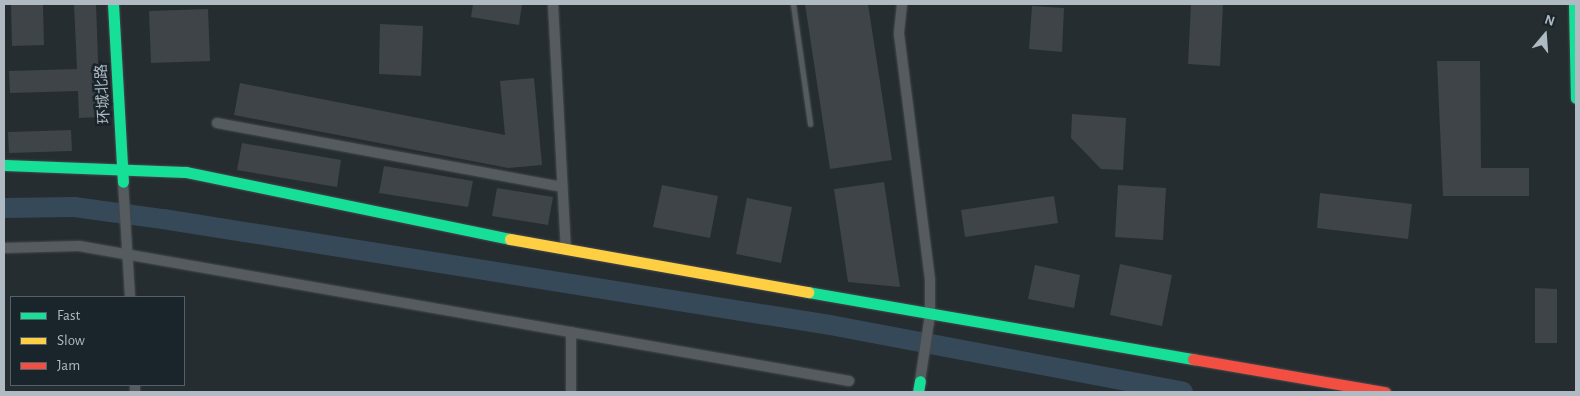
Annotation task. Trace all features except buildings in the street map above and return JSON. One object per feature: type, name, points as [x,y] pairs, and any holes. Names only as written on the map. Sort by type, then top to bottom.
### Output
[{"type":"street","name":"环城北路","points":[[113,4],[123,182]]},
{"type":"street","points":[[553,4],[566,250]]},
{"type":"street","points":[[902,4],[899,34],[930,315],[919,387]]},
{"type":"street","points":[[1574,4],[1576,98]]},
{"type":"street","points":[[217,123],[562,186]]},
{"type":"street","points":[[4,165],[123,168],[186,172],[566,250],[930,315],[1385,392]]},
{"type":"street","points":[[123,182],[130,296]]},
{"type":"street","points":[[4,248],[79,246],[127,251],[849,381]]},
{"type":"street","points":[[571,332],[571,392]]},
{"type":"lane","points":[[793,4],[810,124]]},
{"type":"waterway","points":[[4,208],[74,207],[163,219],[830,325],[1183,392]]},
{"type":"traffic: fast","points":[[113,4],[123,182]]},
{"type":"traffic: fast","points":[[1574,4],[1576,98]]},
{"type":"traffic: fast","points":[[4,165],[186,172],[510,239]]},
{"type":"traffic: fast","points":[[808,292],[1193,359]]},
{"type":"traffic: fast","points":[[918,392],[920,381]]},
{"type":"traffic: slow","points":[[510,239],[808,292]]},
{"type":"traffic: jam","points":[[1193,359],[1385,392]]}]
